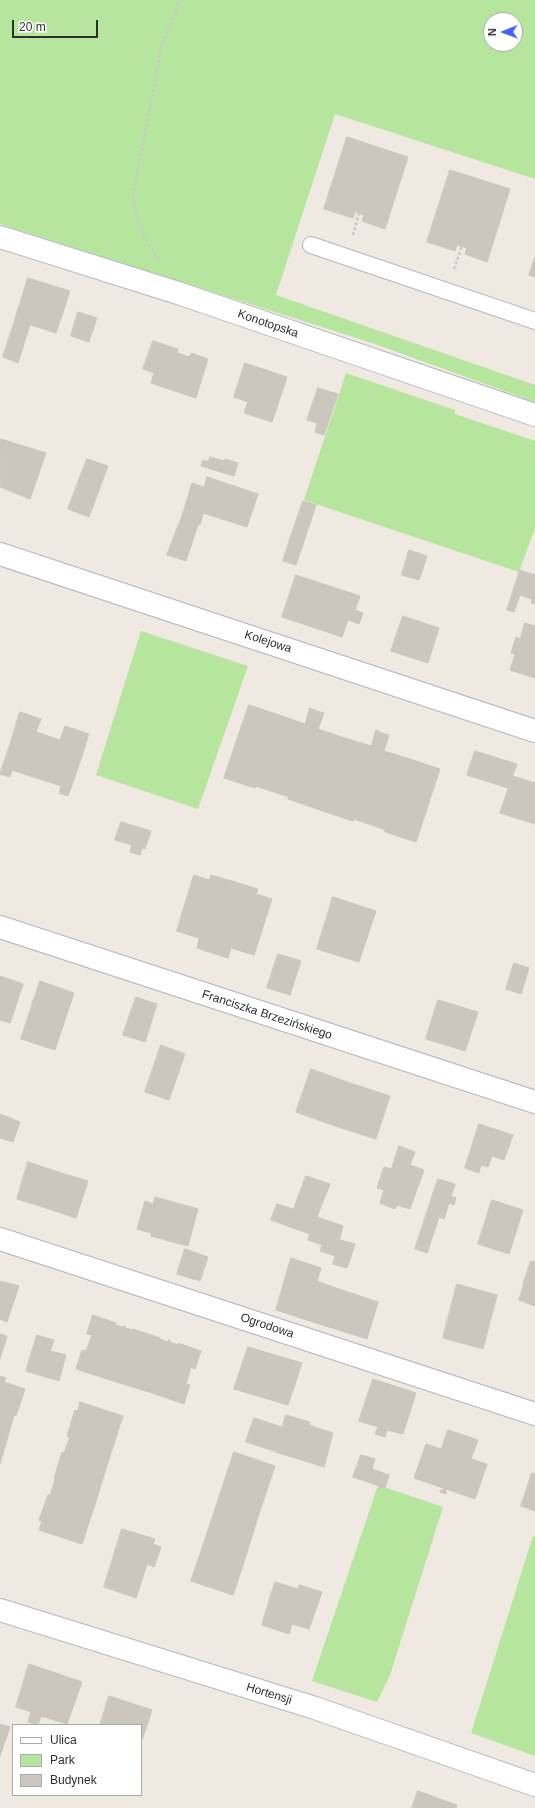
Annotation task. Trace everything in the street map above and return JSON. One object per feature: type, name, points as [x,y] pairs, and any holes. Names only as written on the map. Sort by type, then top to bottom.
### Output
[{"type":"street","name":"Konotopska","points":[[0,237],[166,290],[535,415]]},
{"type":"street","name":"Kolejowa","points":[[0,554],[535,731]]},
{"type":"street","name":"Franciszka Brzezińskiego","points":[[0,927],[535,1102]]},
{"type":"street","name":"Ogrodowa","points":[[0,1238],[535,1414]]},
{"type":"street","name":"Hortensji","points":[[0,1610],[316,1708],[535,1784]]},
{"type":"lane","points":[[311,245],[535,321]]},
{"type":"path","points":[[166,290],[169,272],[147,243],[136,216],[133,196],[162,45],[180,0]]},
{"type":"path","points":[[353,236],[359,213]]},
{"type":"path","points":[[454,271],[462,246]]},
{"type":"green space","points":[[0,0],[535,0],[535,179],[335,114],[276,295],[535,385],[535,402],[375,344],[0,224]]},
{"type":"green space","points":[[346,373],[455,410],[455,414],[535,441],[535,528],[519,572],[304,500]]},
{"type":"green space","points":[[141,631],[248,666],[198,809],[96,775]]},
{"type":"green space","points":[[378,1485],[443,1507],[390,1675],[377,1702],[312,1681]]},
{"type":"green space","points":[[533,1536],[535,1537],[535,1756],[471,1733]]},
{"type":"building","points":[[347,137],[408,157],[385,229],[362,221],[364,215],[355,212],[353,218],[324,209]]},
{"type":"building","points":[[450,170],[510,189],[487,262],[465,254],[467,248],[457,245],[455,251],[427,242]]},
{"type":"building","points":[[535,257],[535,277],[529,275]]},
{"type":"building","points":[[28,278],[70,291],[56,333],[15,320]]},
{"type":"building","points":[[78,312],[97,318],[89,342],[71,336]]},
{"type":"building","points":[[15,320],[30,325],[18,363],[3,357]]},
{"type":"building","points":[[153,341],[178,349],[177,353],[190,357],[191,353],[208,359],[196,398],[151,383],[154,373],[143,369]]},
{"type":"building","points":[[245,363],[287,377],[272,422],[244,413],[248,402],[234,397]]},
{"type":"building","points":[[318,388],[338,394],[324,435],[315,432],[317,423],[307,420]]},
{"type":"building","points":[[1,439],[46,453],[30,499],[0,487]]},
{"type":"building","points":[[210,457],[238,463],[234,476],[201,466],[203,460],[208,462]]},
{"type":"building","points":[[87,459],[108,466],[89,517],[68,509]]},
{"type":"building","points":[[207,477],[258,494],[247,527],[203,513],[200,525],[181,519],[192,483],[204,487]]},
{"type":"building","points":[[303,501],[316,505],[303,544],[290,539]]},
{"type":"building","points":[[181,519],[198,525],[186,561],[167,555]]},
{"type":"building","points":[[290,539],[303,544],[296,565],[283,561]]},
{"type":"building","points":[[409,550],[427,556],[419,580],[402,575]]},
{"type":"building","points":[[520,570],[535,575],[535,604],[531,603],[532,599],[520,595],[514,612],[507,610]]},
{"type":"building","points":[[296,575],[360,596],[355,610],[363,613],[359,624],[348,620],[342,637],[282,617]]},
{"type":"building","points":[[403,616],[439,628],[428,663],[391,651]]},
{"type":"building","points":[[525,623],[535,626],[535,678],[510,670],[515,654],[511,653],[516,637],[520,639]]},
{"type":"building","points":[[249,705],[279,715],[255,788],[224,778]]},
{"type":"building","points":[[310,708],[317,711],[289,797],[256,786],[279,715],[305,724]]},
{"type":"building","points":[[317,711],[324,713],[318,729],[345,738],[320,810],[288,799]]},
{"type":"building","points":[[20,712],[41,719],[36,732],[60,740],[65,726],[89,734],[78,768],[10,745]]},
{"type":"building","points":[[376,730],[382,733],[353,821],[320,810],[345,738],[371,746]]},
{"type":"building","points":[[382,733],[389,735],[384,751],[410,759],[386,830],[354,819]]},
{"type":"building","points":[[10,745],[78,768],[68,796],[59,793],[61,786],[12,770],[10,777],[0,774]]},
{"type":"building","points":[[475,751],[517,764],[508,788],[467,775]]},
{"type":"building","points":[[410,759],[440,769],[416,842],[385,832]]},
{"type":"building","points":[[513,776],[535,783],[535,824],[500,813]]},
{"type":"building","points":[[121,822],[151,831],[145,849],[142,848],[140,855],[130,852],[132,845],[115,840]]},
{"type":"building","points":[[194,875],[209,880],[211,875],[235,882],[212,953],[197,948],[199,938],[177,931]]},
{"type":"building","points":[[235,882],[258,889],[256,894],[272,899],[254,955],[231,948],[228,958],[212,953]]},
{"type":"building","points":[[333,897],[376,911],[359,962],[317,949]]},
{"type":"building","points":[[278,954],[301,961],[290,995],[267,988]]},
{"type":"building","points":[[514,963],[529,968],[521,994],[506,989]]},
{"type":"building","points":[[0,976],[23,984],[10,1023],[0,1020]]},
{"type":"building","points":[[40,981],[74,993],[55,1050],[21,1039]]},
{"type":"building","points":[[136,997],[157,1004],[145,1042],[123,1035]]},
{"type":"building","points":[[438,1000],[478,1012],[465,1051],[426,1039]]},
{"type":"building","points":[[161,1045],[185,1054],[169,1100],[145,1092]]},
{"type":"building","points":[[311,1069],[350,1083],[335,1126],[296,1112]]},
{"type":"building","points":[[350,1083],[390,1096],[376,1139],[335,1126]]},
{"type":"building","points":[[0,1114],[20,1122],[13,1142],[0,1138]]},
{"type":"building","points":[[479,1124],[513,1135],[504,1160],[492,1156],[488,1167],[481,1165],[479,1173],[465,1168]]},
{"type":"building","points":[[399,1146],[415,1152],[410,1165],[424,1170],[410,1209],[397,1205],[395,1209],[380,1203],[384,1190],[377,1188],[384,1167],[391,1169]]},
{"type":"building","points":[[28,1162],[58,1172],[46,1208],[17,1199]]},
{"type":"building","points":[[58,1172],[88,1181],[76,1218],[46,1208]]},
{"type":"building","points":[[306,1176],[318,1180],[306,1213],[294,1209]]},
{"type":"building","points":[[438,1179],[455,1184],[451,1196],[456,1198],[454,1205],[449,1203],[444,1219],[439,1217],[427,1253],[415,1249]]},
{"type":"building","points":[[318,1180],[330,1184],[317,1217],[306,1213]]},
{"type":"building","points":[[155,1197],[198,1209],[188,1246],[151,1236],[151,1233],[137,1229],[145,1201],[153,1204]]},
{"type":"building","points":[[492,1200],[523,1210],[509,1254],[478,1244]]},
{"type":"building","points":[[277,1204],[296,1210],[290,1227],[271,1220]]},
{"type":"building","points":[[296,1210],[317,1217],[310,1234],[290,1227]]},
{"type":"building","points":[[317,1217],[343,1226],[335,1256],[320,1251],[322,1245],[308,1240]]},
{"type":"building","points":[[340,1240],[355,1244],[347,1268],[333,1264]]},
{"type":"building","points":[[185,1249],[208,1257],[200,1281],[177,1274]]},
{"type":"building","points":[[291,1258],[321,1268],[317,1281],[327,1285],[316,1323],[276,1310]]},
{"type":"building","points":[[531,1261],[535,1262],[535,1289],[523,1285]]},
{"type":"building","points":[[0,1281],[19,1286],[7,1322],[0,1319]]},
{"type":"building","points":[[457,1284],[497,1295],[483,1349],[443,1338]]},
{"type":"building","points":[[327,1285],[378,1302],[367,1339],[316,1323]]},
{"type":"building","points":[[524,1285],[535,1289],[535,1306],[519,1300]]},
{"type":"building","points":[[93,1315],[116,1323],[115,1325],[125,1326],[107,1379],[76,1369],[82,1350],[86,1351],[92,1335],[87,1334]]},
{"type":"building","points":[[125,1326],[125,1328],[133,1329],[168,1342],[169,1340],[152,1393],[107,1379]]},
{"type":"building","points":[[0,1334],[7,1336],[0,1359]]},
{"type":"building","points":[[37,1335],[54,1340],[50,1351],[66,1355],[59,1381],[26,1371]]},
{"type":"building","points":[[169,1340],[170,1342],[178,1345],[178,1343],[201,1351],[195,1369],[191,1367],[186,1384],[190,1385],[184,1404],[152,1393]]},
{"type":"building","points":[[248,1347],[302,1363],[288,1405],[234,1389]]},
{"type":"building","points":[[0,1376],[6,1378],[4,1382],[25,1389],[16,1416],[14,1415],[0,1464]]},
{"type":"building","points":[[373,1379],[416,1393],[403,1434],[387,1430],[385,1437],[375,1434],[378,1427],[359,1421]]},
{"type":"building","points":[[80,1402],[123,1416],[109,1459],[67,1445],[70,1437],[67,1436],[75,1410],[78,1411]]},
{"type":"building","points":[[286,1415],[310,1422],[309,1425],[317,1428],[305,1461],[275,1452]]},
{"type":"building","points":[[254,1418],[282,1427],[274,1451],[246,1442]]},
{"type":"building","points":[[317,1428],[333,1433],[324,1467],[305,1461]]},
{"type":"building","points":[[448,1430],[478,1440],[471,1459],[487,1464],[475,1499],[446,1489],[446,1494],[440,1492],[440,1490],[443,1491],[443,1488],[414,1478],[426,1444],[441,1449]]},
{"type":"building","points":[[67,1445],[109,1459],[96,1501],[53,1487],[54,1478],[62,1452],[64,1453]]},
{"type":"building","points":[[234,1452],[275,1466],[258,1517],[217,1504]]},
{"type":"building","points":[[361,1455],[375,1459],[372,1469],[389,1475],[385,1488],[353,1477]]},
{"type":"building","points":[[532,1473],[535,1474],[535,1511],[521,1506]]},
{"type":"building","points":[[53,1487],[96,1501],[82,1544],[39,1530],[42,1521],[39,1520],[48,1495],[50,1495]]},
{"type":"building","points":[[217,1504],[258,1517],[242,1568],[200,1555]]},
{"type":"building","points":[[122,1529],[155,1539],[153,1544],[161,1547],[154,1567],[147,1564],[136,1598],[104,1587]]},
{"type":"building","points":[[200,1555],[242,1568],[233,1595],[191,1581]]},
{"type":"building","points":[[275,1582],[298,1589],[299,1585],[322,1592],[309,1629],[292,1624],[289,1634],[262,1625]]},
{"type":"building","points":[[29,1664],[56,1673],[38,1724],[28,1722],[31,1712],[16,1707]]},
{"type":"building","points":[[56,1673],[82,1682],[67,1724],[41,1716]]},
{"type":"building","points":[[109,1696],[152,1710],[142,1740],[142,1724],[100,1724]]},
{"type":"building","points":[[0,1724],[10,1727],[0,1756]]},
{"type":"building","points":[[418,1791],[457,1805],[456,1808],[412,1808]]}]
